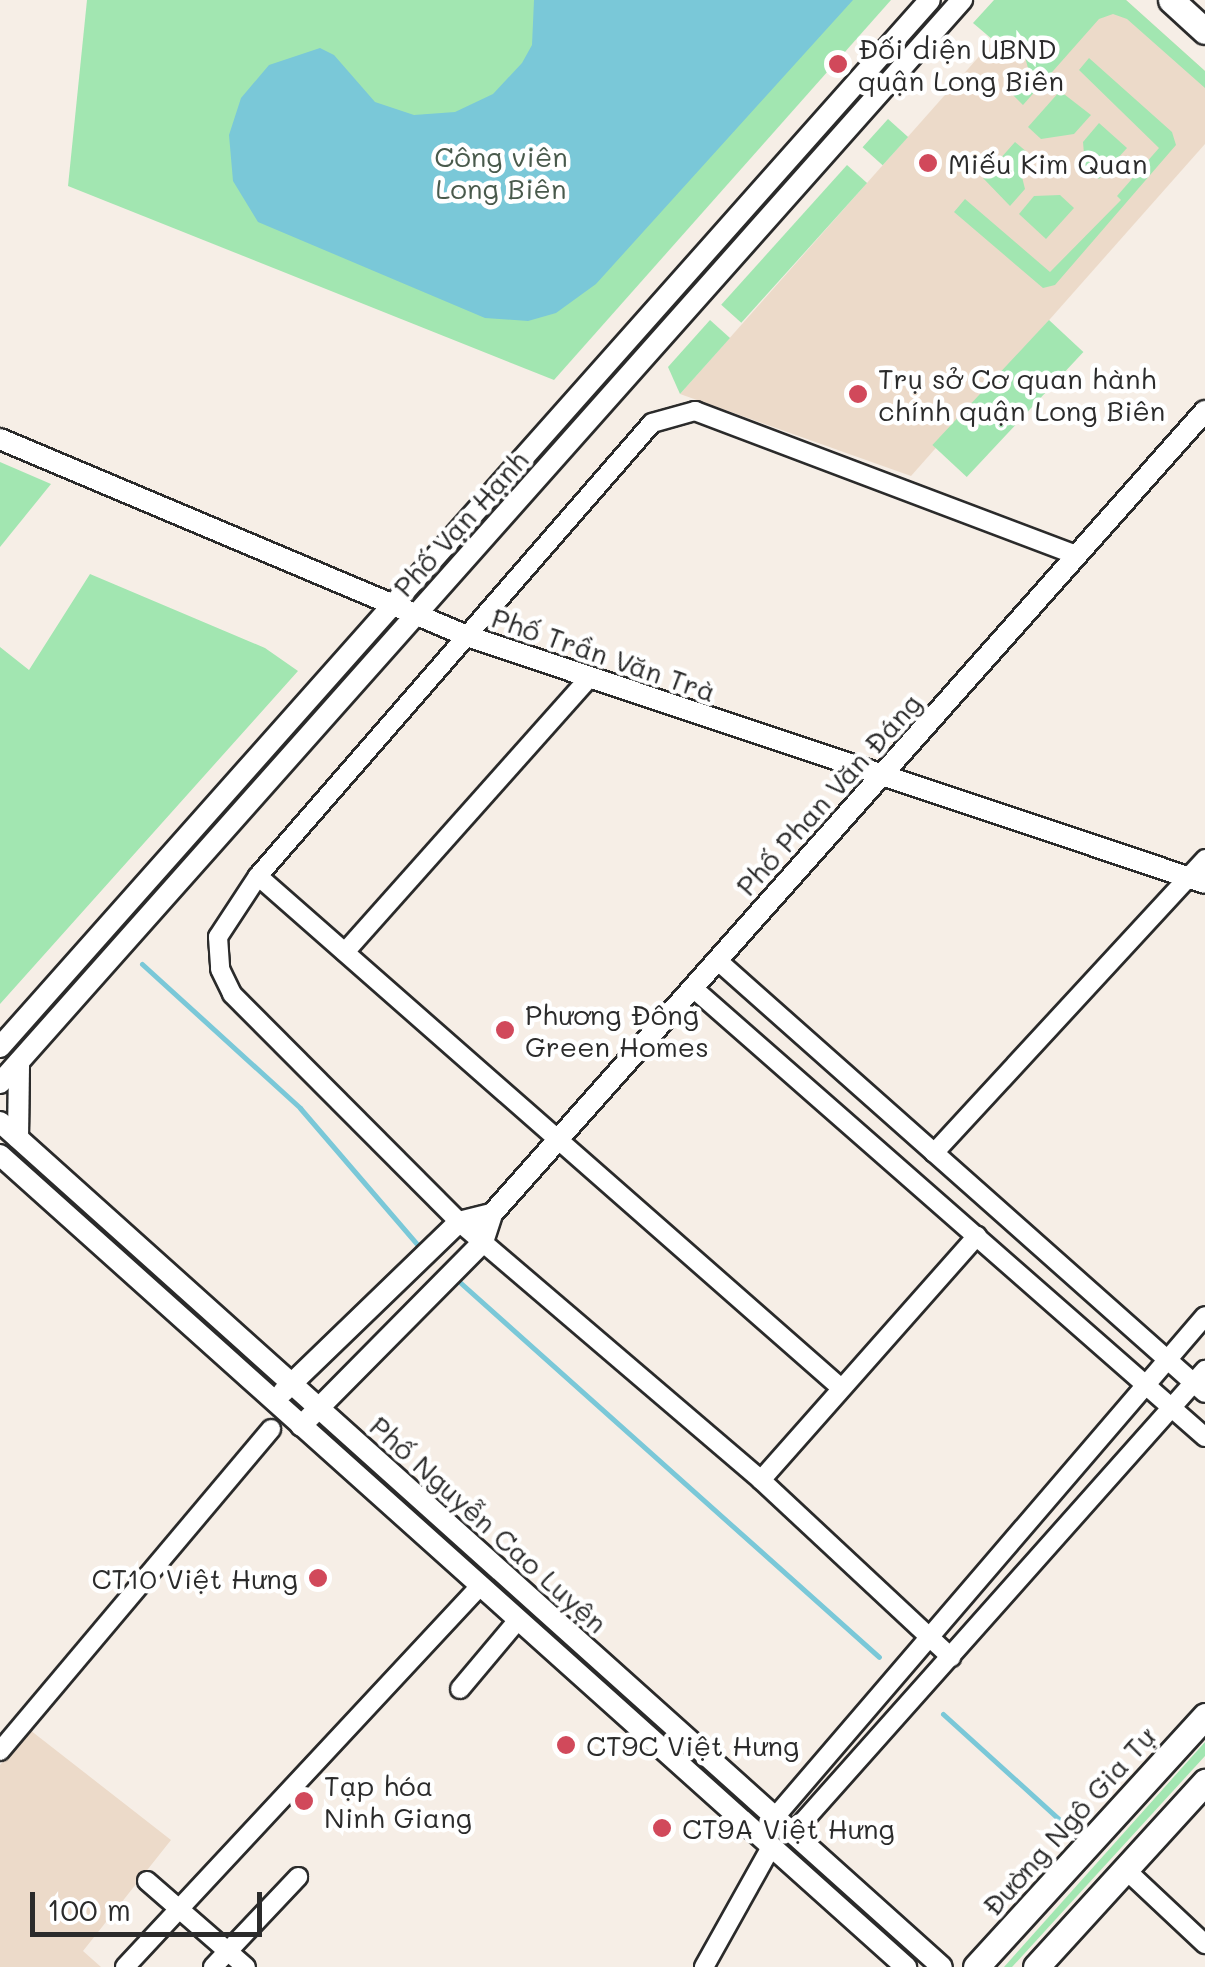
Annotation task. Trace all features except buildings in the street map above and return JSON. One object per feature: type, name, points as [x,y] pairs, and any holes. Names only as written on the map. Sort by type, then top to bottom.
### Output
[{"type":"main road","points":[[1170,0],[1205,31]]},
{"type":"main road","name":"Đường Ngô Gia Tự","points":[[976,1967],[1205,1716]]},
{"type":"main road","points":[[1036,1967],[1205,1782]]},
{"type":"street","name":"Phố Vạn Hạnh","points":[[0,1047],[930,0]]},
{"type":"street","name":"Phố Vạn Hạnh","points":[[0,1083],[962,0]]},
{"type":"street","points":[[951,1656],[761,1480],[459,1222],[232,994],[220,969],[218,937],[258,876],[652,423],[695,410],[1077,556]]},
{"type":"street","name":"Phố Phan Văn Đáng","points":[[302,1426],[483,1242],[492,1214],[1205,411]]},
{"type":"street","name":"Phố Trần Văn Trà","points":[[0,439],[390,607],[467,636],[1205,884]]},
{"type":"street","points":[[345,952],[589,678]]},
{"type":"street","points":[[934,1153],[1183,876],[1205,859]]},
{"type":"street","points":[[258,876],[842,1388]]},
{"type":"street","points":[[717,960],[1167,1359],[1201,1382],[1172,1408],[792,1833]]},
{"type":"street","points":[[693,988],[1205,1436]]},
{"type":"street","points":[[18,1138],[19,1062]]},
{"type":"street","name":"Phố Nguyễn Cao Luyện","points":[[0,1122],[942,1967]]},
{"type":"street","name":"Phố Nguyễn Cao Luyện","points":[[3,1160],[906,1967]]},
{"type":"street","points":[[0,1751],[271,1429],[274,1401],[459,1222],[492,1214]]},
{"type":"street","points":[[761,1480],[977,1236]]},
{"type":"street","points":[[775,1818],[1205,1316]]},
{"type":"street","points":[[271,1429],[302,1426]]},
{"type":"street","points":[[125,1967],[480,1586]]},
{"type":"street","points":[[460,1690],[518,1620]]},
{"type":"street","points":[[704,1967],[771,1847]]},
{"type":"street","points":[[1125,1870],[1205,1944]]},
{"type":"street","points":[[213,1967],[298,1877]]},
{"type":"street","points":[[148,1882],[246,1967]]},
{"type":"shaded area","points":[[1029,0],[1126,0],[1205,71],[1205,144],[911,476],[680,394]]},
{"type":"shaded area","points":[[30,1730],[171,1840],[83,1951],[101,1967],[0,1967],[0,1765]]},
{"type":"green space","name":"Công viên Long Biên","points":[[87,0],[891,0],[554,380],[68,186]]},
{"type":"green space","points":[[994,0],[1126,0],[1205,71],[1205,88],[1127,19],[1113,14],[1099,19],[1023,105],[1011,93],[1029,72],[1024,53],[993,40],[973,23]]},
{"type":"green space","points":[[1089,58],[1172,132],[1176,145],[1055,285],[1043,288],[954,212],[965,199],[1050,272],[1121,200],[1117,196],[1159,148],[1079,70]]},
{"type":"green space","points":[[1060,91],[1091,115],[1074,134],[1041,139],[1028,127]]},
{"type":"green space","points":[[888,119],[908,137],[883,165],[863,147]]},
{"type":"green space","points":[[1099,123],[1127,148],[1099,179],[1085,166],[1083,142]]},
{"type":"green space","points":[[1015,142],[1028,153],[1021,173],[1025,189],[1010,206],[983,178]]},
{"type":"green space","points":[[847,165],[867,183],[741,323],[721,305]]},
{"type":"green space","points":[[1060,195],[1074,208],[1046,239],[1019,214],[1034,196]]},
{"type":"green space","points":[[710,320],[730,338],[680,394],[668,367]]},
{"type":"green space","points":[[1049,320],[1083,352],[967,477],[932,445]]},
{"type":"green space","points":[[0,462],[51,484],[0,547]]},
{"type":"green space","points":[[90,574],[265,648],[298,671],[0,1004],[0,647],[29,670]]},
{"type":"green space","points":[[1205,1742],[1205,1756],[1012,1967],[1004,1967]]},
{"type":"water","points":[[534,0],[853,0],[596,284],[556,313],[528,321],[485,318],[258,222],[233,181],[229,135],[241,98],[269,65],[320,48],[334,55],[375,102],[414,115],[455,112],[493,94],[522,63],[532,45]]},
{"type":"waterway","points":[[142,964],[300,1108],[423,1251]]},
{"type":"waterway","points":[[454,1277],[879,1657]]},
{"type":"waterway","points":[[943,1714],[1061,1821]]},
{"type":"place","name":"Đối diện UBND quận Long Biên","points":[[838,64]]},
{"type":"place","name":"Miếu Kim Quan","points":[[928,163]]},
{"type":"place","name":"Trụ sở Cơ quan hành chính quận Long Biên","points":[[858,394]]},
{"type":"place","name":"Phương Đông Green Homes","points":[[505,1030]]},
{"type":"place","name":"CT10 Việt Hưng","points":[[318,1578]]},
{"type":"place","name":"CT9C Việt Hưng","points":[[566,1745]]},
{"type":"place","name":"Tạp hóa Ninh Giang","points":[[304,1801]]},
{"type":"place","name":"CT9A Việt Hưng","points":[[662,1828]]}]
